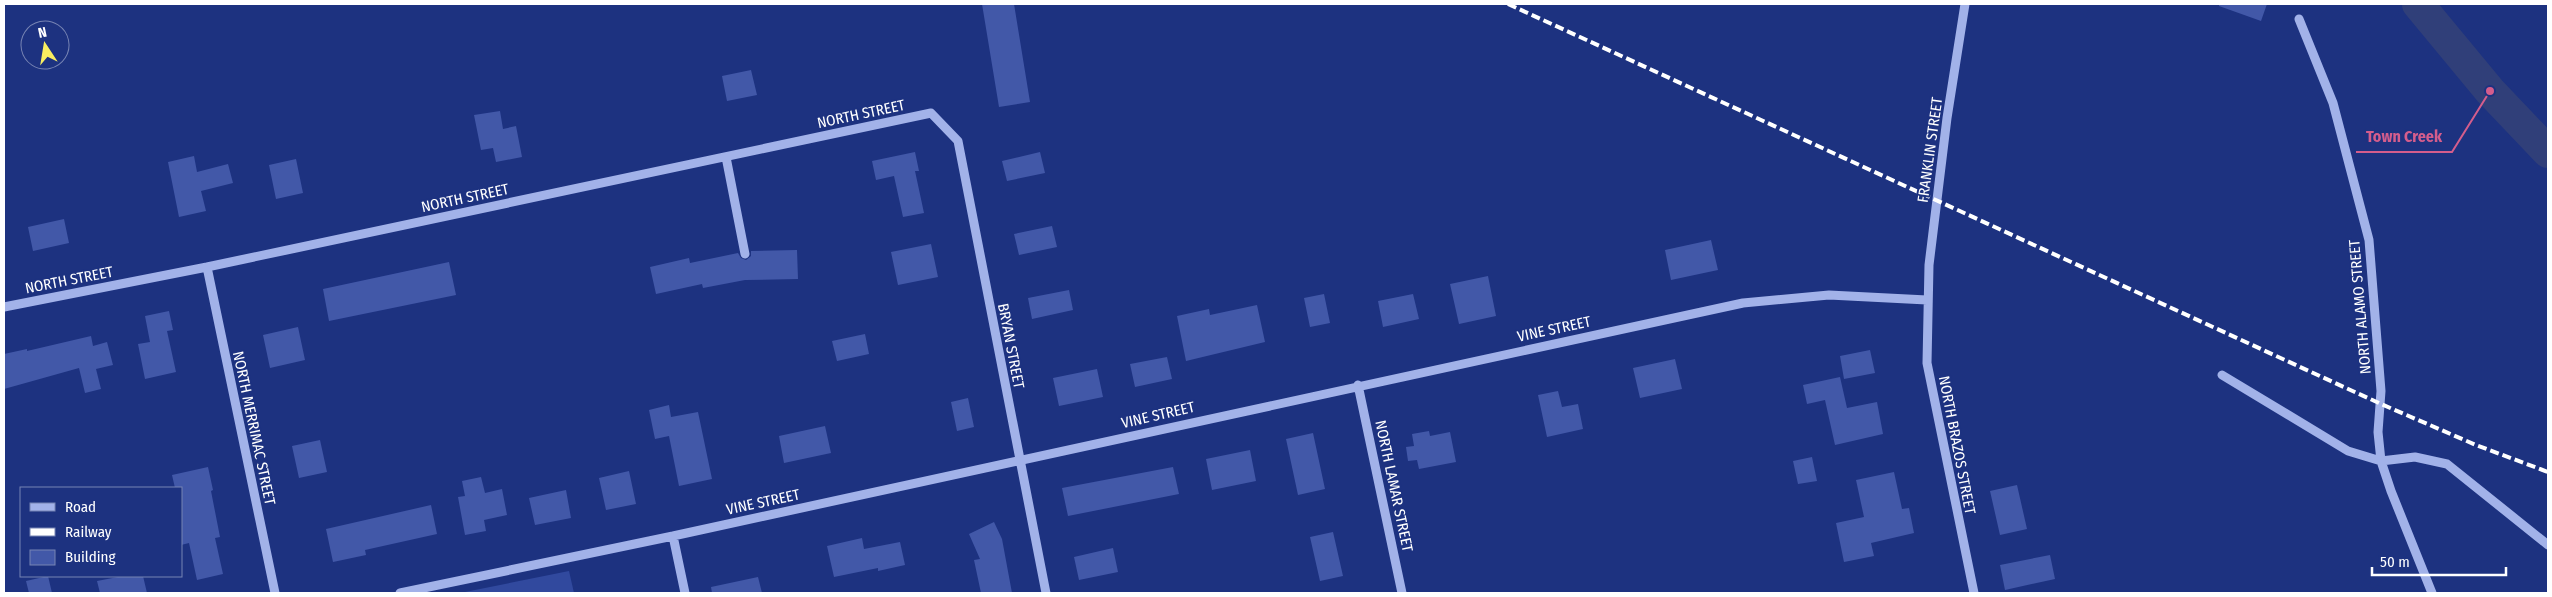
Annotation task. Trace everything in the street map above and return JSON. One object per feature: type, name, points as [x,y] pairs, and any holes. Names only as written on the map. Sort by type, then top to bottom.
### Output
[{"type":"street","name":"FRANKLIN STREET","points":[[1927,300],[1929,265],[1947,118],[1965,4]]},
{"type":"street","name":"NORTH ALAMO STREET","points":[[2299,19],[2334,103],[2369,240],[2381,391],[2378,432],[2382,461],[2391,491],[2432,593]]},
{"type":"street","name":"NORTH STREET","points":[[4,307],[207,267],[931,113]]},
{"type":"street","name":"BRYAN STREET","points":[[931,113],[958,142],[1046,593]]},
{"type":"street","points":[[726,157],[745,254]]},
{"type":"street","name":"NORTH MERRIMAC STREET","points":[[207,267],[275,593]]},
{"type":"street","name":"VINE STREET","points":[[400,593],[673,536],[1358,385],[1743,303],[1829,295],[1927,300]]},
{"type":"street","name":"NORTH BRAZOS STREET","points":[[1927,300],[1927,363],[1974,593]]},
{"type":"street","points":[[2222,374],[2348,451],[2382,461],[2416,458],[2447,464],[2548,545]]},
{"type":"street","name":"NORTH LAMAR STREET","points":[[1358,385],[1402,593]]},
{"type":"street","points":[[673,536],[685,593]]},
{"type":"shaded area","points":[[569,571],[574,593],[460,593]]},
{"type":"building","points":[[982,4],[1014,4],[1030,102],[999,107]]},
{"type":"building","points":[[2219,4],[2267,4],[2261,21],[2219,6]]},
{"type":"building","points":[[751,70],[757,95],[727,101],[722,76]]},
{"type":"building","points":[[500,111],[503,129],[516,126],[522,157],[496,162],[493,148],[481,150],[474,115]]},
{"type":"building","points":[[915,152],[919,171],[915,171],[924,213],[903,217],[894,176],[876,180],[872,161]]},
{"type":"building","points":[[1040,152],[1045,173],[1007,181],[1002,161]]},
{"type":"building","points":[[194,156],[197,172],[228,164],[233,183],[201,191],[206,211],[179,217],[168,162]]},
{"type":"building","points":[[296,159],[303,193],[276,199],[269,165]]},
{"type":"building","points":[[64,219],[69,243],[33,251],[28,227]]},
{"type":"building","points":[[1052,226],[1057,247],[1019,255],[1014,234]]},
{"type":"building","points":[[1711,240],[1718,270],[1671,280],[1665,250]]},
{"type":"building","points":[[931,244],[938,277],[898,285],[891,252]]},
{"type":"building","points":[[797,250],[798,279],[745,280],[703,288],[702,284],[656,294],[650,267],[689,258],[690,263],[738,253],[741,258],[746,260],[751,256],[751,251]]},
{"type":"building","points":[[449,262],[456,295],[329,321],[323,289]]},
{"type":"building","points":[[1488,276],[1496,316],[1459,324],[1450,284]]},
{"type":"building","points":[[1069,290],[1073,310],[1032,319],[1028,298]]},
{"type":"building","points":[[1324,294],[1330,323],[1310,327],[1304,298]]},
{"type":"building","points":[[1413,294],[1419,319],[1383,327],[1378,301]]},
{"type":"building","points":[[1257,305],[1265,342],[1186,361],[1177,316],[1209,309],[1210,315]]},
{"type":"building","points":[[169,311],[173,330],[167,331],[176,372],[145,379],[138,344],[150,342],[145,316]]},
{"type":"building","points":[[298,327],[305,360],[270,368],[263,335]]},
{"type":"building","points":[[865,334],[869,354],[837,361],[832,341]]},
{"type":"building","points":[[91,336],[93,346],[107,342],[113,365],[96,369],[101,389],[85,393],[79,368],[4,389],[4,354],[27,349],[27,351]]},
{"type":"building","points":[[1870,350],[1875,373],[1844,379],[1840,356]]},
{"type":"building","points":[[1167,357],[1172,379],[1135,387],[1130,364]]},
{"type":"building","points":[[1675,359],[1682,389],[1640,398],[1633,368]]},
{"type":"building","points":[[1097,369],[1103,397],[1059,406],[1053,378]]},
{"type":"building","points":[[1840,377],[1847,408],[1877,402],[1883,434],[1835,445],[1825,400],[1807,404],[1803,385]]},
{"type":"building","points":[[1558,391],[1562,407],[1578,404],[1583,429],[1547,437],[1538,395]]},
{"type":"building","points":[[968,398],[974,427],[957,431],[951,402]]},
{"type":"building","points":[[669,405],[671,417],[698,412],[712,479],[679,486],[669,436],[655,439],[649,410]]},
{"type":"building","points":[[825,426],[831,453],[784,463],[779,436]]},
{"type":"building","points":[[1429,431],[1430,436],[1450,432],[1456,462],[1419,469],[1417,460],[1408,461],[1406,447],[1414,446],[1412,434]]},
{"type":"building","points":[[1313,433],[1325,489],[1298,495],[1286,439]]},
{"type":"building","points":[[320,440],[327,472],[299,478],[292,446]]},
{"type":"building","points":[[1250,450],[1256,481],[1212,490],[1206,459]]},
{"type":"building","points":[[1812,457],[1817,481],[1798,484],[1793,461]]},
{"type":"building","points":[[208,467],[220,537],[215,538],[223,574],[197,580],[189,543],[182,545],[182,487],[175,487],[172,475]]},
{"type":"building","points":[[1173,467],[1179,494],[1068,516],[1062,488]]},
{"type":"building","points":[[629,471],[636,504],[606,510],[599,478]]},
{"type":"building","points":[[1894,472],[1902,509],[1909,508],[1914,533],[1871,543],[1874,556],[1844,562],[1836,523],[1864,517],[1856,480]]},
{"type":"building","points":[[481,477],[485,493],[502,489],[507,515],[484,520],[486,531],[465,535],[458,497],[465,496],[462,481]]},
{"type":"building","points":[[2017,485],[2027,529],[2000,535],[1990,491]]},
{"type":"building","points":[[566,490],[571,518],[535,525],[529,498]]},
{"type":"building","points":[[431,505],[437,534],[365,550],[366,555],[333,562],[326,529]]},
{"type":"building","points":[[994,522],[1002,539],[1012,593],[981,593],[974,560],[980,559],[969,534]]},
{"type":"building","points":[[1333,532],[1343,576],[1320,581],[1310,537]]},
{"type":"building","points":[[862,538],[864,549],[900,542],[905,565],[878,571],[878,568],[834,577],[827,546]]},
{"type":"building","points":[[1113,548],[1118,572],[1079,580],[1074,557]]},
{"type":"building","points":[[2050,555],[2055,579],[2005,590],[2000,565]]},
{"type":"building","points":[[48,577],[52,593],[29,593],[26,581]]},
{"type":"building","points":[[118,577],[143,577],[147,593],[100,593],[97,581]]},
{"type":"building","points":[[758,577],[762,593],[712,593],[711,587]]},
{"type":"waterway","points":[[2418,4],[2490,91],[2548,152]]},
{"type":"railway","points":[[1508,4],[2381,404],[2476,445],[2548,472]]},
{"type":"place","name":"Town Creek","points":[[2490,91]]}]
